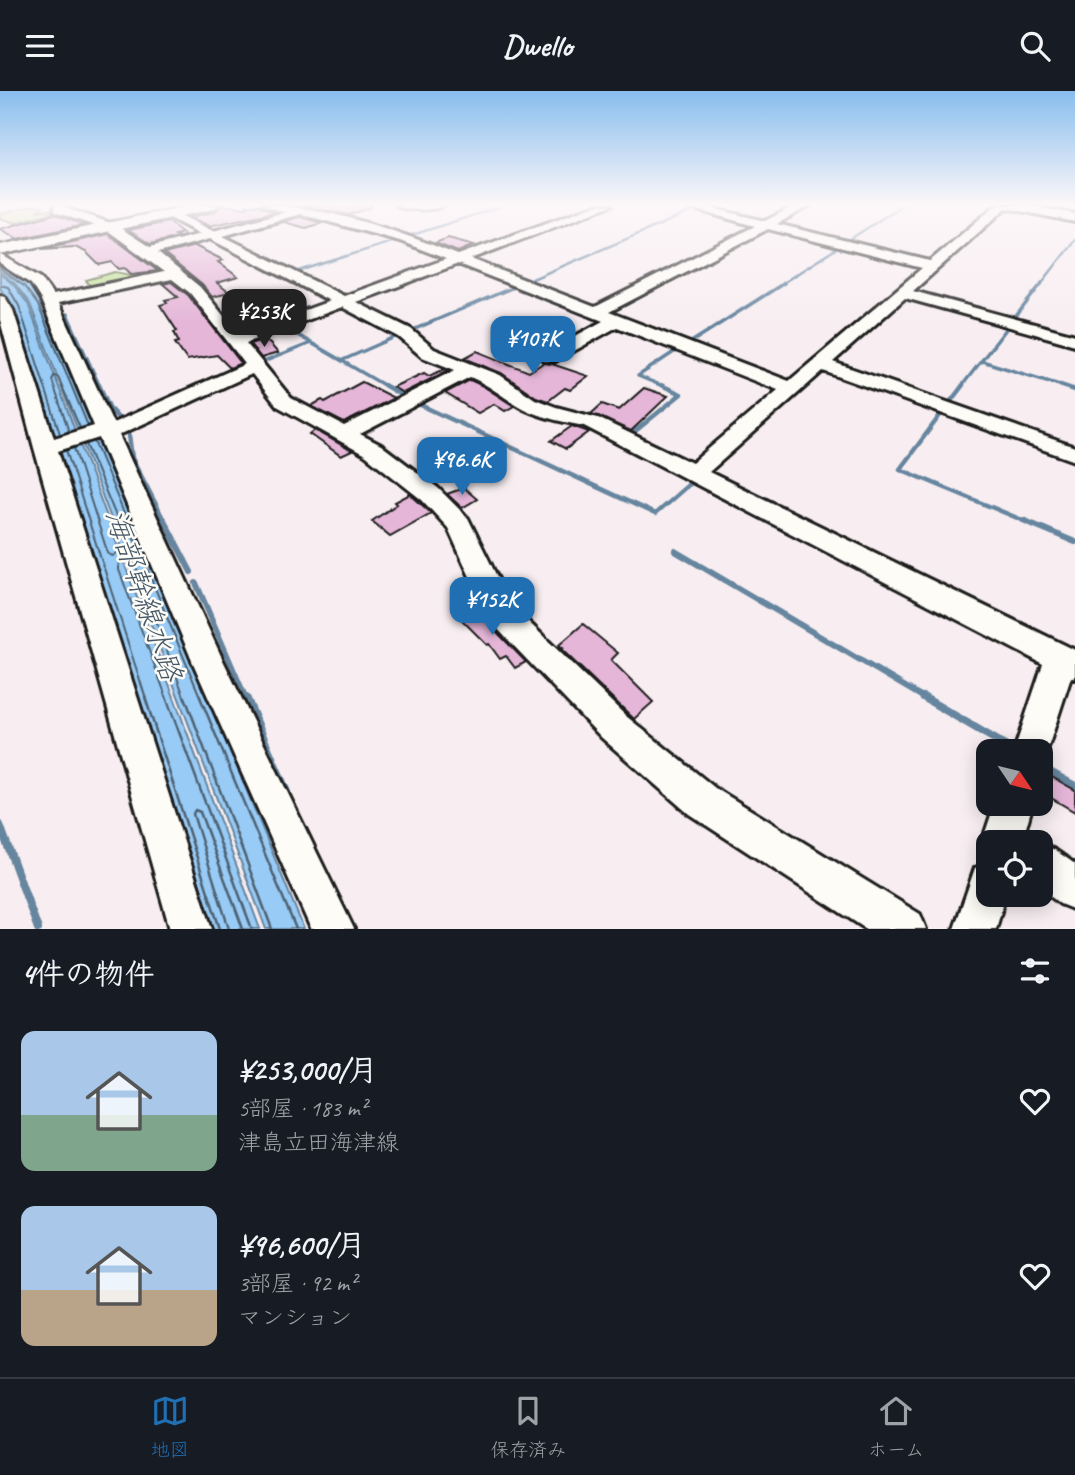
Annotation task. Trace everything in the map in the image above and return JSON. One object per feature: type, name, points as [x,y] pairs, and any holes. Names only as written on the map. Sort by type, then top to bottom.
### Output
[{"type":"main road","points":[[0,250],[28,244]]},
{"type":"street","points":[[136,244],[195,290],[284,402],[345,434],[412,479],[459,524],[500,613],[614,727],[702,801],[905,929]]},
{"type":"street","points":[[148,252],[175,244]]},
{"type":"street","points":[[230,244],[405,333],[428,353],[493,379],[528,403],[549,412],[591,422],[1068,661],[1036,739]]},
{"type":"street","points":[[417,244],[792,389]]},
{"type":"street","points":[[235,341],[500,244]]},
{"type":"street","points":[[595,313],[729,244]]},
{"type":"street","points":[[844,244],[933,266]]},
{"type":"street","points":[[693,474],[959,244]]},
{"type":"street","points":[[0,258],[36,281],[50,300],[104,430],[209,663],[334,929]]},
{"type":"street","points":[[50,300],[174,274]]},
{"type":"street","points":[[902,293],[1075,340]]},
{"type":"street","points":[[0,300],[49,447],[191,929]]},
{"type":"street","points":[[550,357],[615,321]]},
{"type":"street","points":[[820,364],[1075,454]]},
{"type":"street","points":[[49,447],[132,423],[232,375],[255,367]]},
{"type":"street","points":[[345,434],[468,370]]},
{"type":"street","points":[[1053,873],[1075,889]]},
{"type":"street","points":[[975,929],[981,907]]},
{"type":"green space","points":[[156,270],[166,272],[93,290],[86,280],[115,272],[132,275]]},
{"type":"water","name":"海部幹線水路","points":[[0,262],[29,281],[44,301],[304,929],[266,929],[30,304],[15,284],[0,272]]},
{"type":"water","points":[[0,274],[13,284],[28,304],[260,929],[214,929],[12,309],[0,288]]},
{"type":"building","points":[[63,244],[122,244],[158,271],[131,274],[125,268],[119,269],[112,262],[99,265],[86,252],[75,247],[41,249]]},
{"type":"building","points":[[438,244],[474,245],[458,252]]},
{"type":"building","points":[[195,246],[223,260],[218,262],[238,277],[217,283],[230,293],[212,297],[202,285],[164,254]]},
{"type":"building","points":[[171,282],[188,295],[241,363],[230,368],[217,355],[187,360],[175,343],[179,342],[174,332],[177,331],[160,305],[167,303],[165,300],[178,297],[163,284]]},
{"type":"building","points":[[264,339],[278,353],[261,358],[250,344]]},
{"type":"building","points":[[477,351],[529,372],[543,363],[588,376],[570,390],[565,388],[548,401],[536,397],[501,373],[464,358]]},
{"type":"building","points":[[445,369],[449,370],[403,393],[393,387],[424,373],[429,376]]},
{"type":"building","points":[[470,380],[514,406],[505,411],[494,404],[478,413],[445,393]]},
{"type":"building","points":[[362,382],[394,398],[344,423],[311,406],[322,400],[325,402]]},
{"type":"building","points":[[644,388],[668,396],[631,431],[591,414],[602,404],[619,410]]},
{"type":"building","points":[[572,426],[589,432],[566,449],[551,441]]},
{"type":"building","points":[[315,430],[352,451],[341,456],[310,434]]},
{"type":"building","points":[[464,488],[477,499],[462,508],[447,494]]},
{"type":"building","points":[[410,494],[431,513],[390,536],[372,521],[397,504],[395,502]]},
{"type":"building","points":[[481,607],[488,623],[526,662],[515,668],[506,656],[500,659],[489,644],[462,620]]},
{"type":"building","points":[[583,624],[618,653],[611,660],[653,702],[634,719],[561,649],[563,648],[559,645]]},
{"type":"building","points":[[1054,778],[1075,790],[1075,812],[1054,800]]},
{"type":"waterway","points":[[293,273],[385,244]]},
{"type":"waterway","points":[[523,283],[614,244]]},
{"type":"waterway","points":[[1041,284],[1072,244]]},
{"type":"waterway","points":[[781,284],[842,245]]},
{"type":"waterway","points":[[685,346],[784,283]]},
{"type":"waterway","points":[[1013,320],[1042,283]]},
{"type":"waterway","points":[[408,332],[516,286]]},
{"type":"waterway","points":[[67,314],[100,387]]},
{"type":"waterway","points":[[961,387],[1010,324]]},
{"type":"waterway","points":[[282,326],[387,387]]},
{"type":"waterway","points":[[343,360],[402,334]]},
{"type":"waterway","points":[[261,363],[311,343]]},
{"type":"waterway","points":[[665,387],[638,376],[680,348]]},
{"type":"waterway","points":[[982,361],[1066,387]]},
{"type":"waterway","points":[[99,385],[110,409],[121,421]]},
{"type":"waterway","points":[[384,385],[406,398]]},
{"type":"waterway","points":[[628,437],[681,394],[661,385]]},
{"type":"waterway","points":[[947,406],[963,385]]},
{"type":"waterway","points":[[1060,385],[1066,387]]},
{"type":"waterway","points":[[1066,387],[1075,390]]},
{"type":"waterway","points":[[414,402],[655,514],[696,478]]},
{"type":"waterway","points":[[944,410],[900,469],[1027,522]]},
{"type":"waterway","points":[[129,435],[132,458],[165,522]]},
{"type":"waterway","points":[[164,520],[191,572]]},
{"type":"waterway","points":[[1023,520],[1075,542]]},
{"type":"waterway","points":[[675,551],[926,699]]},
{"type":"waterway","points":[[196,583],[246,699]]},
{"type":"waterway","points":[[246,697],[287,792]]},
{"type":"waterway","points":[[923,697],[995,739]]},
{"type":"waterway","points":[[1054,774],[1075,786]]},
{"type":"waterway","points":[[0,825],[38,929]]}]
